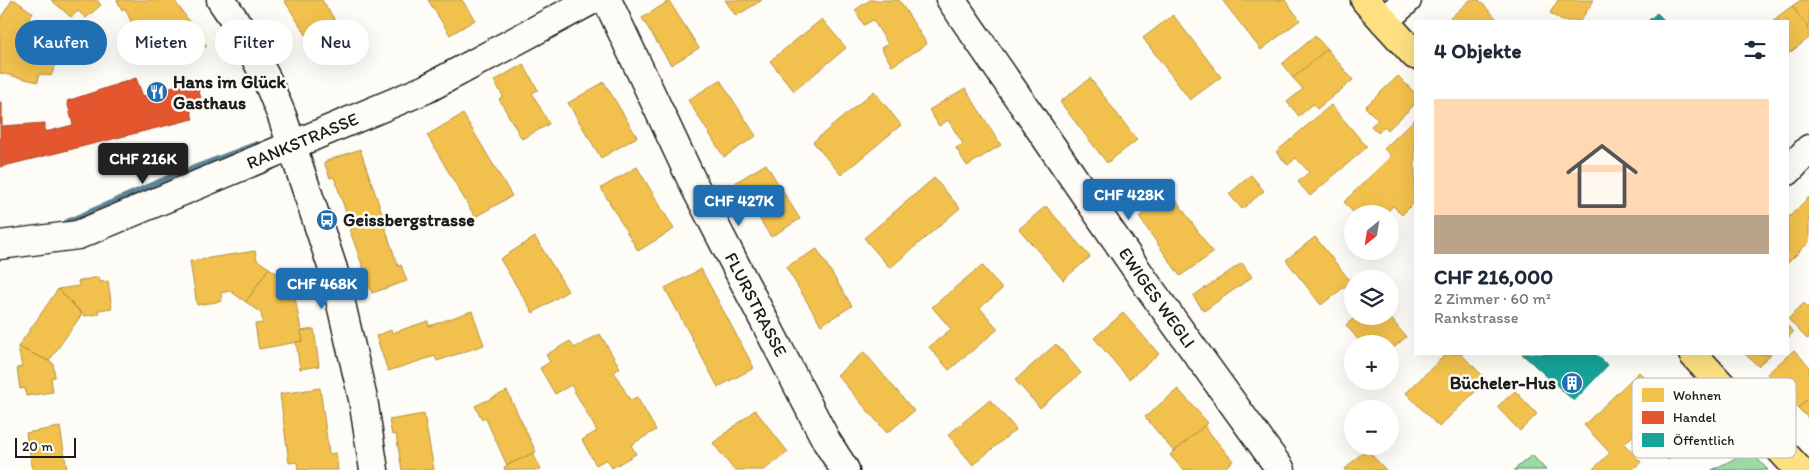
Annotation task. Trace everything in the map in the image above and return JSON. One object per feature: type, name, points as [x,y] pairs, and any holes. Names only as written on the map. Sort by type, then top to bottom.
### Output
[{"type":"main road","points":[[1365,0],[1414,54]]},
{"type":"main road","points":[[1693,355],[1714,378]]},
{"type":"main road","points":[[1788,458],[1799,470]]},
{"type":"street","points":[[222,0],[240,28],[267,80],[292,146],[333,269],[363,399],[374,470]]},
{"type":"street","name":"RANKSTRASSE","points":[[0,245],[78,235],[426,89],[592,0]]},
{"type":"street","name":"FLURSTRASSE","points":[[607,0],[695,188],[827,442],[845,470]]},
{"type":"street","name":"EWIGES WEGLI","points":[[951,0],[1148,286],[1281,470]]},
{"type":"street","points":[[1384,22],[1407,0]]},
{"type":"street","points":[[1789,170],[1809,149]]},
{"type":"green space","points":[[1532,455],[1546,470],[1514,470]]},
{"type":"green space","points":[[1736,458],[1757,458],[1768,470],[1712,470]]},
{"type":"building: Wohnen","points":[[12,0],[15,0],[33,13],[29,20],[15,20],[15,65],[56,65],[51,76],[39,74],[38,82],[0,73],[0,19]]},
{"type":"building: Wohnen","points":[[51,0],[97,0],[101,5],[86,18],[78,11],[71,17]]},
{"type":"building: Wohnen","points":[[117,0],[174,0],[188,20],[130,20],[125,8],[122,10]]},
{"type":"building: Wohnen","points":[[284,0],[322,0],[335,20],[303,20],[303,30]]},
{"type":"building: Wohnen","points":[[428,0],[462,0],[475,20],[450,35]]},
{"type":"building: Wohnen","points":[[725,0],[762,0],[736,16]]},
{"type":"building: Wohnen","points":[[870,0],[899,0],[927,44],[892,66],[881,48],[888,44],[873,20],[864,25],[855,10]]},
{"type":"building: Wohnen","points":[[1224,0],[1285,0],[1300,20],[1261,50]]},
{"type":"building: Wohnen","points":[[1470,0],[1479,0],[1498,20],[1448,20]]},
{"type":"building: Wohnen","points":[[1558,0],[1594,0],[1581,20],[1560,20],[1550,13]]},
{"type":"building: Wohnen","points":[[1801,0],[1809,0],[1809,29],[1792,6]]},
{"type":"building: Wohnen","points":[[669,1],[699,48],[671,65],[642,18]]},
{"type":"building: Wohnen","points":[[1792,6],[1809,29],[1809,38],[1789,53],[1789,20],[1773,20]]},
{"type":"building: Wohnen","points":[[1173,15],[1221,77],[1190,100],[1143,38]]},
{"type":"building: Wohnen","points":[[822,19],[846,48],[794,91],[770,61]]},
{"type":"building: Wohnen","points":[[1315,36],[1327,49],[1293,78],[1282,64]]},
{"type":"building: Wohnen","points":[[1327,49],[1353,80],[1317,109],[1313,104],[1299,116],[1287,102],[1303,89],[1293,78]]},
{"type":"building: Wohnen","points":[[523,64],[538,90],[532,93],[549,124],[522,139],[499,99],[503,96],[494,81]]},
{"type":"building: Wohnen","points":[[1398,76],[1414,92],[1414,105],[1388,130],[1385,126],[1378,133],[1371,126],[1378,120],[1365,107]]},
{"type":"building: Wohnen","points":[[1090,78],[1137,140],[1107,163],[1060,102]]},
{"type":"building: Wohnen","points":[[720,80],[756,136],[724,157],[688,100]]},
{"type":"building: Wohnen","points":[[604,82],[637,137],[601,158],[568,103]]},
{"type":"building: Wohnen","points":[[965,88],[1001,145],[967,166],[956,148],[963,144],[948,120],[939,126],[929,110]]},
{"type":"building: Wohnen","points":[[874,91],[901,125],[841,175],[813,142]]},
{"type":"building: Wohnen","points":[[1331,105],[1367,147],[1310,196],[1298,182],[1309,172],[1296,158],[1288,165],[1276,152]]},
{"type":"building: Wohnen","points":[[463,114],[512,196],[475,217],[427,135]]},
{"type":"building: Wohnen","points":[[1414,120],[1414,203],[1402,215],[1399,212],[1399,205],[1347,205],[1344,202],[1391,156],[1384,149]]},
{"type":"building: Wohnen","points":[[360,149],[383,216],[351,227],[334,177],[330,178],[324,162]]},
{"type":"building: Wohnen","points":[[766,164],[800,219],[771,237],[736,182]]},
{"type":"building: Wohnen","points":[[637,167],[674,229],[638,251],[601,188]]},
{"type":"building: Wohnen","points":[[1251,175],[1264,191],[1242,209],[1229,194]]},
{"type":"building: Wohnen","points":[[934,178],[960,208],[890,268],[864,238]]},
{"type":"building: Wohnen","points":[[1172,194],[1213,253],[1180,276],[1139,217]]},
{"type":"building: Wohnen","points":[[1809,197],[1809,242],[1789,262],[1789,217]]},
{"type":"building: Wohnen","points":[[1046,206],[1090,257],[1063,280],[1019,229]]},
{"type":"building: Wohnen","points":[[381,216],[398,266],[401,265],[407,281],[372,293],[349,228]]},
{"type":"building: Wohnen","points":[[535,237],[568,291],[533,313],[500,259]]},
{"type":"building: Wohnen","points":[[1315,237],[1344,273],[1344,287],[1321,305],[1286,260]]},
{"type":"building: Wohnen","points":[[817,249],[852,306],[821,325],[786,267]]},
{"type":"building: Wohnen","points":[[255,251],[257,260],[269,268],[246,302],[230,291],[221,293],[222,301],[197,305],[190,261]]},
{"type":"building: Wohnen","points":[[1242,263],[1252,277],[1204,311],[1193,296]]},
{"type":"building: Wohnen","points":[[982,265],[1002,289],[980,308],[998,329],[949,370],[929,347],[951,329],[932,307]]},
{"type":"building: Wohnen","points":[[269,268],[282,277],[291,276],[303,341],[259,349],[255,324],[263,323],[261,313],[246,302]]},
{"type":"building: Wohnen","points":[[701,269],[754,368],[718,387],[665,288]]},
{"type":"building: Wohnen","points":[[99,277],[100,282],[108,281],[112,308],[98,310],[99,314],[85,316],[58,289],[79,286],[78,281]]},
{"type":"building: Wohnen","points":[[58,289],[82,314],[49,361],[18,347]]},
{"type":"building: Wohnen","points":[[1804,303],[1809,309],[1809,338],[1807,339],[1789,318]]},
{"type":"building: Wohnen","points":[[472,311],[484,345],[437,361],[435,356],[388,371],[376,336],[391,330],[392,333],[428,321],[429,326]]},
{"type":"building: Wohnen","points":[[1123,313],[1159,354],[1129,379],[1094,338]]},
{"type":"building: Wohnen","points":[[1346,325],[1396,325],[1406,337],[1399,343],[1399,335],[1354,335]]},
{"type":"building: Wohnen","points":[[1789,327],[1793,332],[1789,337]]},
{"type":"building: Wohnen","points":[[314,329],[319,366],[300,369],[296,342],[303,341],[301,331]]},
{"type":"building: Wohnen","points":[[600,334],[620,368],[614,372],[630,400],[637,397],[656,430],[631,445],[636,454],[612,468],[607,459],[596,465],[582,440],[597,431],[571,385],[555,394],[540,368],[550,362],[546,355],[570,341],[574,348]]},
{"type":"building: Wohnen","points":[[1056,344],[1081,373],[1040,408],[1015,380]]},
{"type":"building: Wohnen","points":[[18,347],[53,363],[55,377],[51,378],[53,392],[26,396],[25,388],[20,389],[17,368],[22,367]]},
{"type":"building: Wohnen","points":[[1794,350],[1809,366],[1809,398],[1798,408],[1796,406],[1796,378],[1771,378],[1767,374]]},
{"type":"building: Wohnen","points":[[864,352],[914,411],[887,433],[837,375]]},
{"type":"building: Wohnen","points":[[1445,355],[1462,355],[1487,380],[1439,427],[1406,393]]},
{"type":"building: Wohnen","points":[[1746,355],[1770,355],[1758,366]]},
{"type":"building: Wohnen","points":[[1639,372],[1645,378],[1633,378]]},
{"type":"building: Wohnen","points":[[1632,379],[1632,437],[1624,444],[1632,452],[1632,458],[1637,458],[1641,462],[1632,470],[1592,470],[1610,453],[1584,425]]},
{"type":"building: Wohnen","points":[[320,388],[329,454],[336,453],[338,470],[298,470],[297,462],[289,463],[280,394]]},
{"type":"building: Wohnen","points":[[1178,389],[1208,423],[1174,452],[1145,417]]},
{"type":"building: Wohnen","points":[[507,391],[536,452],[507,465],[485,417],[482,419],[475,406]]},
{"type":"building: Wohnen","points":[[1515,391],[1537,414],[1520,431],[1497,407]]},
{"type":"building: Wohnen","points":[[1809,398],[1809,419],[1798,408]]},
{"type":"building: Wohnen","points":[[990,400],[1016,429],[973,465],[948,435]]},
{"type":"building: Wohnen","points":[[755,410],[788,452],[764,470],[734,470],[713,443]]},
{"type":"building: Wohnen","points":[[424,414],[434,470],[402,470],[396,434],[392,435],[389,420]]},
{"type":"building: Wohnen","points":[[1204,426],[1233,461],[1222,470],[1183,470],[1170,455]]},
{"type":"building: Wohnen","points":[[60,427],[67,470],[33,470],[26,433]]},
{"type":"building: Wohnen","points":[[533,453],[541,470],[505,470],[504,467]]},
{"type":"building: Wohnen","points":[[1360,455],[1372,455],[1386,470],[1344,470]]},
{"type":"building: Handel","points":[[136,78],[143,96],[195,79],[201,98],[189,104],[193,119],[0,167],[0,102],[2,102],[2,126],[45,123],[45,132],[73,125],[67,101]]},
{"type":"building: Öffentlich","points":[[1657,13],[1664,20],[1649,20]]},
{"type":"building: Öffentlich","name":"Bücheler-Hus","points":[[1523,355],[1596,355],[1608,365],[1574,401]]},
{"type":"waterway","points":[[67,222],[173,176],[257,144]]},
{"type":"place","name":"Hans im Glück Gasthaus","points":[[157,92]]},
{"type":"place","name":"Geissbergstrasse","points":[[327,220]]},
{"type":"place","name":"Bücheler-Hus","points":[[1572,383]]}]
